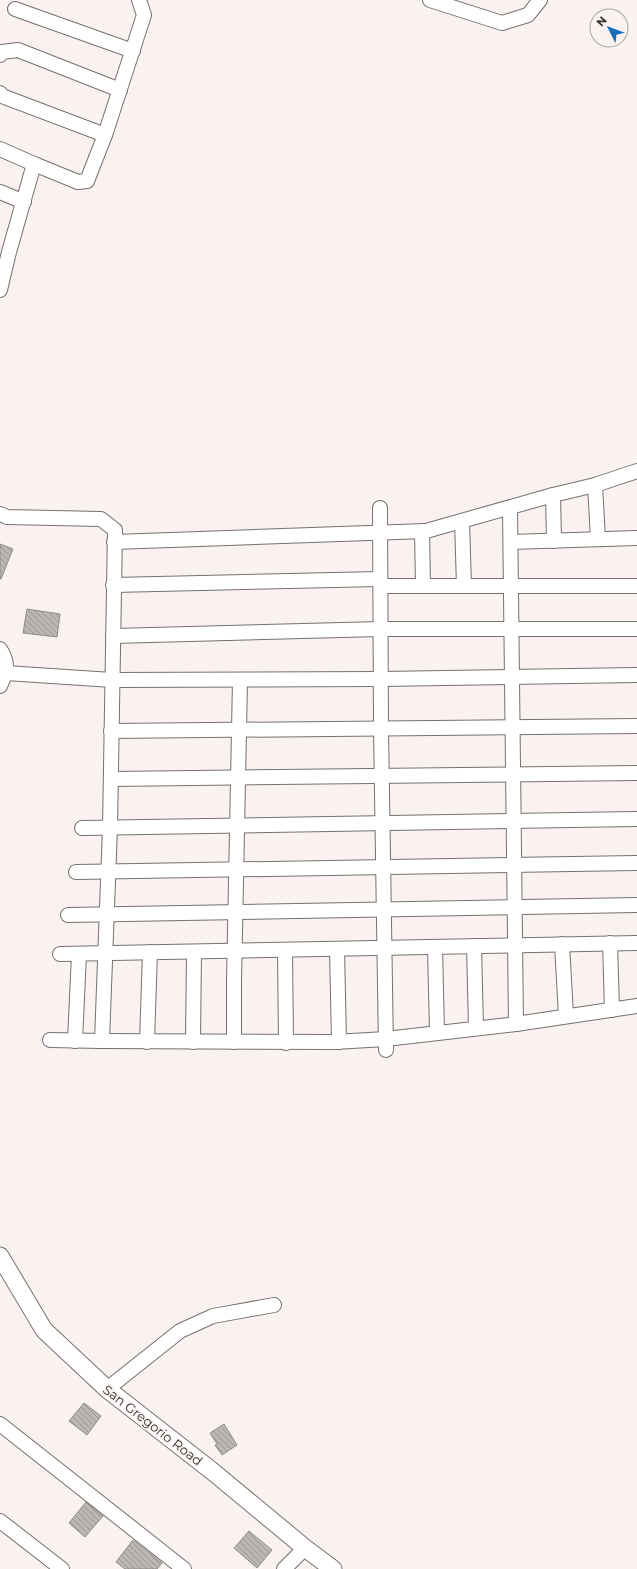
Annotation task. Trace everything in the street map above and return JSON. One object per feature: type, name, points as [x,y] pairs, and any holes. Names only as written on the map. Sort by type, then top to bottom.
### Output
[{"type":"street","points":[[0,149],[78,182],[87,180],[106,135],[144,15],[139,0]]},
{"type":"street","points":[[430,0],[463,5],[502,23],[528,15],[540,0]]},
{"type":"street","points":[[15,9],[133,51]]},
{"type":"street","points":[[0,54],[2,52],[18,50],[120,90]]},
{"type":"street","points":[[0,93],[8,98],[106,135]]},
{"type":"street","points":[[0,290],[4,250],[24,202],[34,164]]},
{"type":"street","points":[[0,192],[24,202]]},
{"type":"street","points":[[114,542],[422,531],[595,485],[637,471]]},
{"type":"street","points":[[595,485],[598,539]]},
{"type":"street","points":[[553,495],[554,541]]},
{"type":"street","points":[[380,508],[382,823],[386,1044]]},
{"type":"street","points":[[510,508],[516,1024]]},
{"type":"street","points":[[0,514],[7,517],[101,519],[115,530],[110,828],[102,1042]]},
{"type":"street","points":[[462,521],[464,586]]},
{"type":"street","points":[[422,531],[423,586]]},
{"type":"street","points":[[510,542],[637,538]]},
{"type":"street","points":[[114,585],[381,582],[423,586],[637,586]]},
{"type":"street","points":[[113,636],[381,629],[637,628]]},
{"type":"street","points":[[0,649],[5,658],[6,673],[0,686]]},
{"type":"street","points":[[6,673],[112,680],[381,679],[637,675]]},
{"type":"street","points":[[234,1042],[234,951],[240,680]]},
{"type":"street","points":[[112,731],[637,726]]},
{"type":"street","points":[[111,779],[637,773]]},
{"type":"street","points":[[82,828],[637,819]]},
{"type":"street","points":[[76,872],[637,863]]},
{"type":"street","points":[[68,915],[637,905]]},
{"type":"street","points":[[610,943],[612,1010]]},
{"type":"street","points":[[60,954],[637,943]]},
{"type":"street","points":[[562,944],[566,1016]]},
{"type":"street","points":[[474,946],[476,1028]]},
{"type":"street","points":[[435,947],[437,1033]]},
{"type":"street","points":[[337,949],[339,1042]]},
{"type":"street","points":[[285,950],[286,1043]]},
{"type":"street","points":[[147,1042],[150,952]]},
{"type":"street","points":[[193,1042],[194,952]]},
{"type":"street","points":[[76,1040],[79,954]]},
{"type":"street","points":[[50,1040],[102,1042],[339,1042],[386,1044],[437,1033],[516,1024],[637,1006]]},
{"type":"street","name":"San Gregorio Road","points":[[0,1256],[44,1330],[107,1389],[212,1471],[305,1548],[333,1569]]},
{"type":"street","points":[[107,1389],[180,1331],[213,1316],[274,1305]]},
{"type":"street","points":[[0,1424],[6,1436],[184,1569]]},
{"type":"street","points":[[0,1521],[62,1569]]},
{"type":"street","points":[[284,1569],[305,1548]]},
{"type":"building","points":[[0,544],[13,549],[1,579],[0,579]]},
{"type":"building","points":[[27,609],[60,614],[57,637],[23,633]]},
{"type":"building","points":[[84,1403],[101,1416],[87,1435],[69,1421]]},
{"type":"building","points":[[224,1424],[237,1445],[222,1455],[215,1445],[217,1444],[210,1433]]},
{"type":"building","points":[[86,1502],[103,1516],[85,1537],[69,1523]]},
{"type":"building","points":[[249,1531],[272,1550],[257,1568],[234,1548]]},
{"type":"building","points":[[133,1540],[162,1563],[157,1569],[125,1569],[116,1562]]}]
